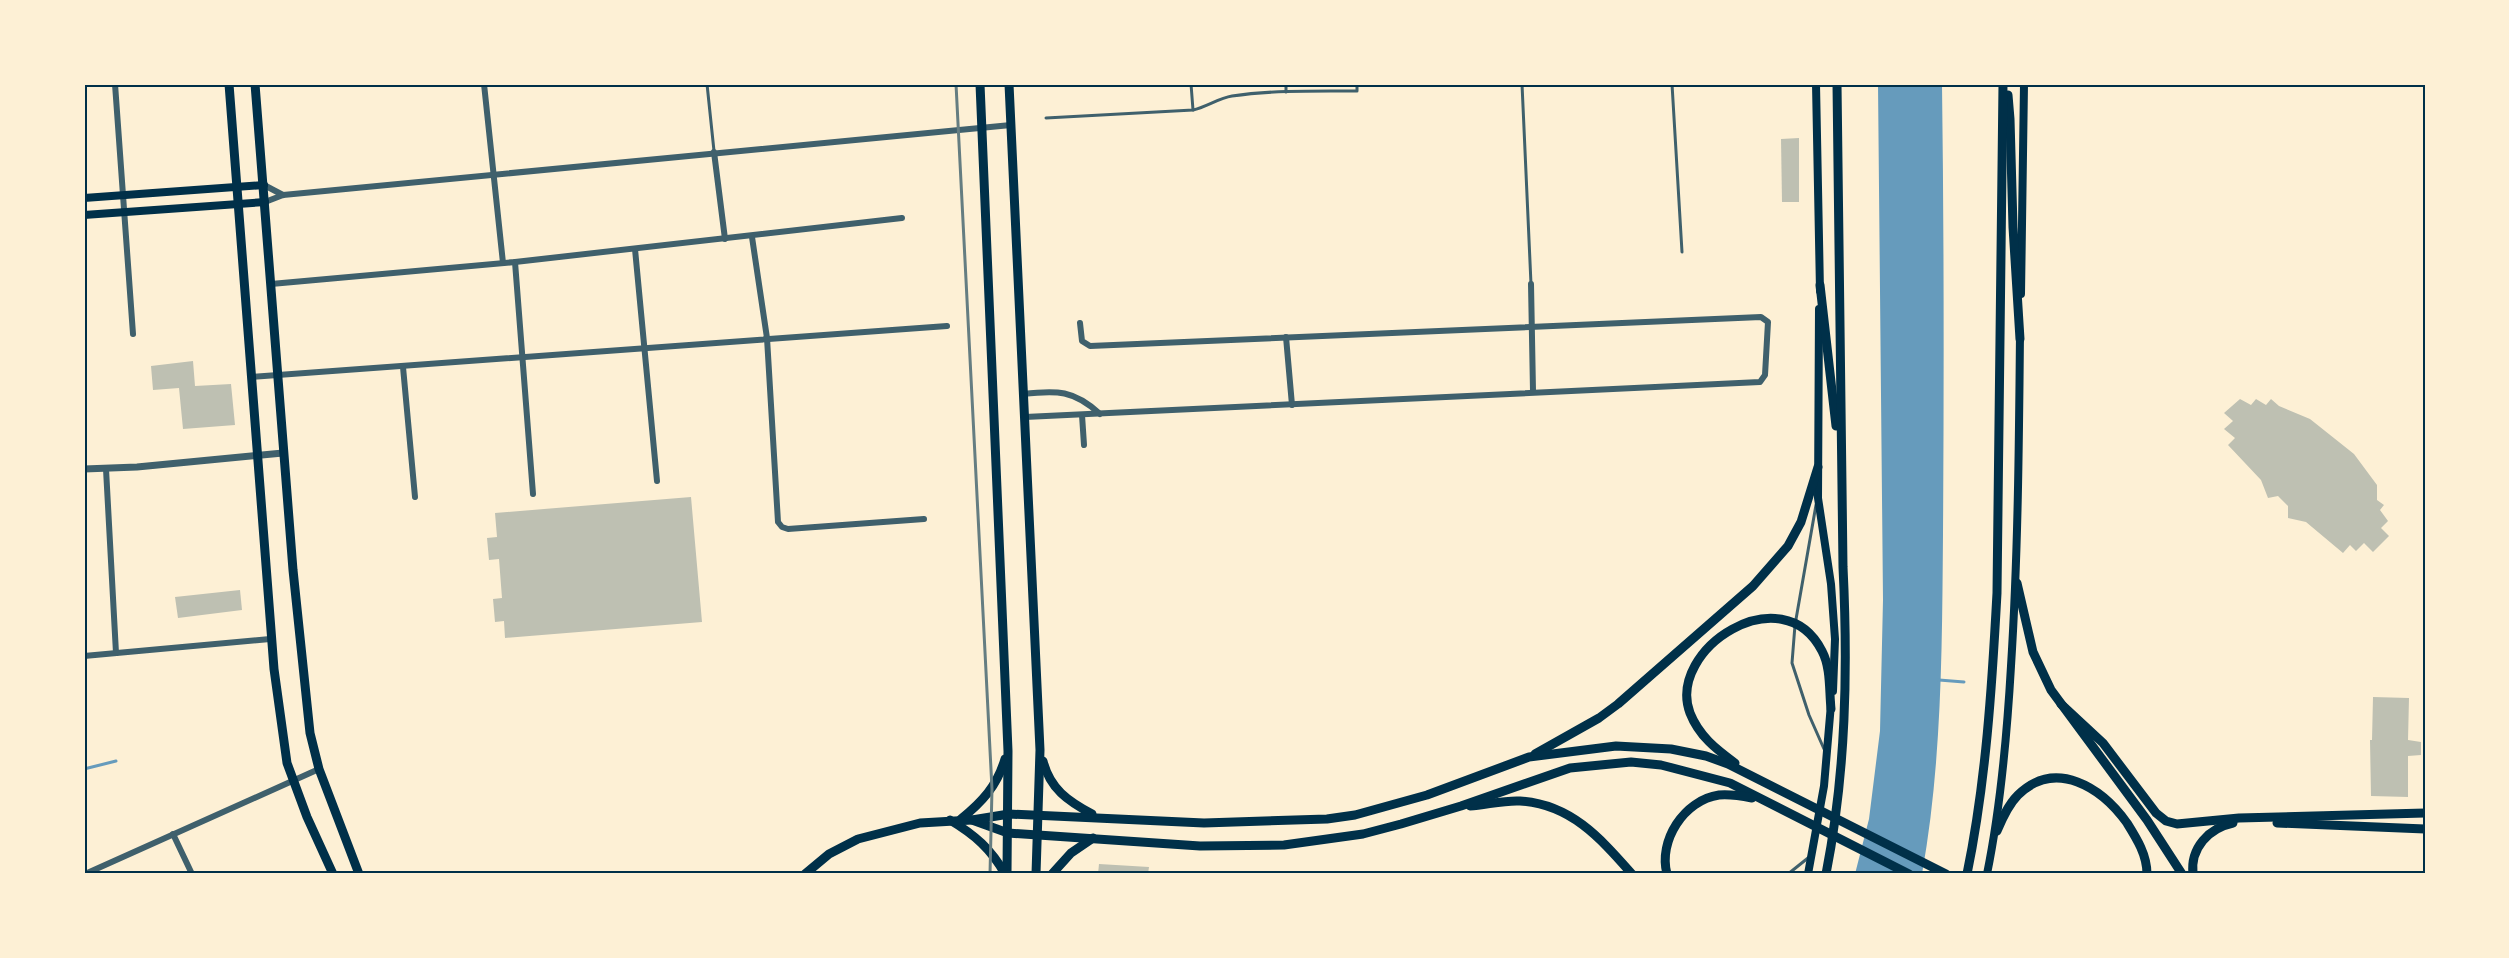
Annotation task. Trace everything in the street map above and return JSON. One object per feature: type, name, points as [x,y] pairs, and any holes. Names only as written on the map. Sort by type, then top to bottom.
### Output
[{"type":"main road","points":[[229,84],[259,457],[270,639],[285,751],[292,779],[333,874]]},
{"type":"main road","points":[[255,84],[279,376],[283,453],[310,733],[319,769],[359,874]]},
{"type":"main road","points":[[980,84],[1008,751],[1009,814],[1006,874]]},
{"type":"main road","points":[[1009,84],[1040,750],[1036,874]]},
{"type":"main road","points":[[1808,874],[1827,757],[1834,639],[1831,584],[1818,498],[1820,285],[1816,84]]},
{"type":"main road","points":[[1826,874],[1842,769],[1845,715],[1846,626],[1838,84]]},
{"type":"main road","points":[[2005,84],[2010,119],[2013,226],[2020,339]]},
{"type":"main road","points":[[1967,874],[1986,739],[1997,593],[2005,84]]},
{"type":"main road","points":[[1987,874],[1996,831],[2004,767],[2016,583],[2024,84]]},
{"type":"main road","points":[[84,198],[264,185]]},
{"type":"main road","points":[[84,215],[265,202]]},
{"type":"main road","points":[[1820,285],[1842,473]]},
{"type":"main road","points":[[805,874],[829,854],[858,839],[901,827],[1009,814],[1204,823],[1336,818],[1356,815],[1427,795],[1529,757],[1599,718],[1618,704],[1753,586],[1788,546],[1809,499],[1818,467]]},
{"type":"main road","points":[[2016,583],[2033,652],[2040,669],[2061,705],[2147,820],[2182,874]]},
{"type":"main road","points":[[1752,776],[1713,747],[1704,737],[1690,713],[1687,690],[1700,658],[1725,633],[1759,618],[1778,619],[1807,632],[1822,652],[1827,666],[1831,709]]},
{"type":"main road","points":[[2061,705],[2103,742],[2156,813],[2166,822],[2177,824],[2239,818],[2425,813]]},
{"type":"main road","points":[[1529,757],[1616,746],[1646,747],[1706,756],[1805,801],[1946,874]]},
{"type":"main road","points":[[1040,750],[1047,775],[1064,799],[1097,817]]},
{"type":"main road","points":[[961,819],[978,806],[992,789],[1002,771],[1008,751]]},
{"type":"main road","points":[[972,820],[1008,833],[1200,846],[1284,845],[1362,834],[1461,806],[1570,768],[1631,762],[1690,771],[1730,783],[1909,874]]},
{"type":"main road","points":[[1996,831],[2013,801],[2026,789],[2050,779],[2076,780],[2097,791],[2123,818],[2143,850],[2147,874]]},
{"type":"main road","points":[[1667,874],[1664,860],[1671,833],[1678,822],[1696,805],[1720,795],[1763,800]]},
{"type":"main road","points":[[1461,806],[1518,801],[1557,808],[1590,830],[1632,874]]},
{"type":"main road","points":[[950,820],[982,841],[1006,874]]},
{"type":"main road","points":[[2193,874],[2194,854],[2202,841],[2212,831],[2239,822],[2425,829]]},
{"type":"main road","points":[[1052,874],[1071,853],[1093,838]]},
{"type":"street","points":[[115,84],[133,334]]},
{"type":"street","points":[[484,84],[503,263]]},
{"type":"street","points":[[265,202],[283,195],[1011,125]]},
{"type":"street","points":[[714,152],[725,239]]},
{"type":"street","points":[[264,185],[283,195]]},
{"type":"street","points":[[271,284],[515,262],[752,237],[902,218]]},
{"type":"street","points":[[752,237],[767,338],[778,522],[782,527],[788,529],[924,519]]},
{"type":"street","points":[[635,249],[657,481]]},
{"type":"street","points":[[515,262],[533,494]]},
{"type":"street","points":[[1531,284],[1533,391]]},
{"type":"street","points":[[1025,417],[1533,391],[1760,382],[1765,375],[1768,322],[1761,317],[1090,346],[1082,341],[1080,323]]},
{"type":"street","points":[[252,377],[523,359],[767,338],[948,326]]},
{"type":"street","points":[[1286,338],[1292,405]]},
{"type":"street","points":[[403,367],[415,497]]},
{"type":"street","points":[[1023,394],[1070,393],[1100,414]]},
{"type":"street","points":[[1082,415],[1084,445]]},
{"type":"street","points":[[84,469],[259,457],[283,453]]},
{"type":"street","points":[[106,469],[116,653]]},
{"type":"street","points":[[84,656],[270,639]]},
{"type":"street","points":[[85,874],[292,779],[319,769]]},
{"type":"street","points":[[173,834],[192,874]]},
{"type":"lane","points":[[707,84],[714,152]]},
{"type":"lane","points":[[1191,84],[1193,110]]},
{"type":"lane","points":[[1286,84],[1286,92]]},
{"type":"lane","points":[[1046,118],[1193,110],[1209,106],[1229,96],[1357,91],[1357,84]]},
{"type":"lane","points":[[1522,84],[1531,284]]},
{"type":"lane","points":[[1672,84],[1682,252]]},
{"type":"lane","points":[[1818,498],[1795,625],[1792,663],[1809,715],[1827,757]]},
{"type":"lane","points":[[1788,874],[1812,855]]},
{"type":"water","points":[[1878,84],[1942,84],[1944,365],[1941,662],[1934,790],[1922,874],[1855,874],[1869,819],[1880,731],[1883,600]]},
{"type":"building","points":[[1799,138],[1799,202],[1782,202],[1781,139]]},
{"type":"building","points":[[193,361],[195,386],[231,384],[235,425],[183,429],[179,388],[153,390],[151,366]]},
{"type":"building","points":[[2240,399],[2251,405],[2256,399],[2266,405],[2271,399],[2279,406],[2310,419],[2354,454],[2377,485],[2377,500],[2384,505],[2380,510],[2388,521],[2381,528],[2389,536],[2373,552],[2364,543],[2356,551],[2350,545],[2343,553],[2306,522],[2288,518],[2288,506],[2278,496],[2268,498],[2261,480],[2228,445],[2235,438],[2224,429],[2233,421],[2224,413]]},
{"type":"building","points":[[691,497],[702,622],[505,638],[504,621],[495,622],[493,599],[502,598],[499,559],[489,560],[487,538],[497,537],[495,513]]},
{"type":"building","points":[[240,590],[242,610],[178,618],[175,597]]},
{"type":"building","points":[[2373,697],[2409,698],[2408,740],[2421,742],[2421,755],[2408,756],[2408,797],[2371,796],[2370,740],[2372,740]]},
{"type":"building","points":[[1099,864],[1149,867],[1148,874],[1098,874]]},
{"type":"waterway","points":[[1939,680],[1964,682]]},
{"type":"waterway","points":[[84,769],[116,761]]},
{"type":"railway","points":[[956,84],[992,789],[990,874]]}]
